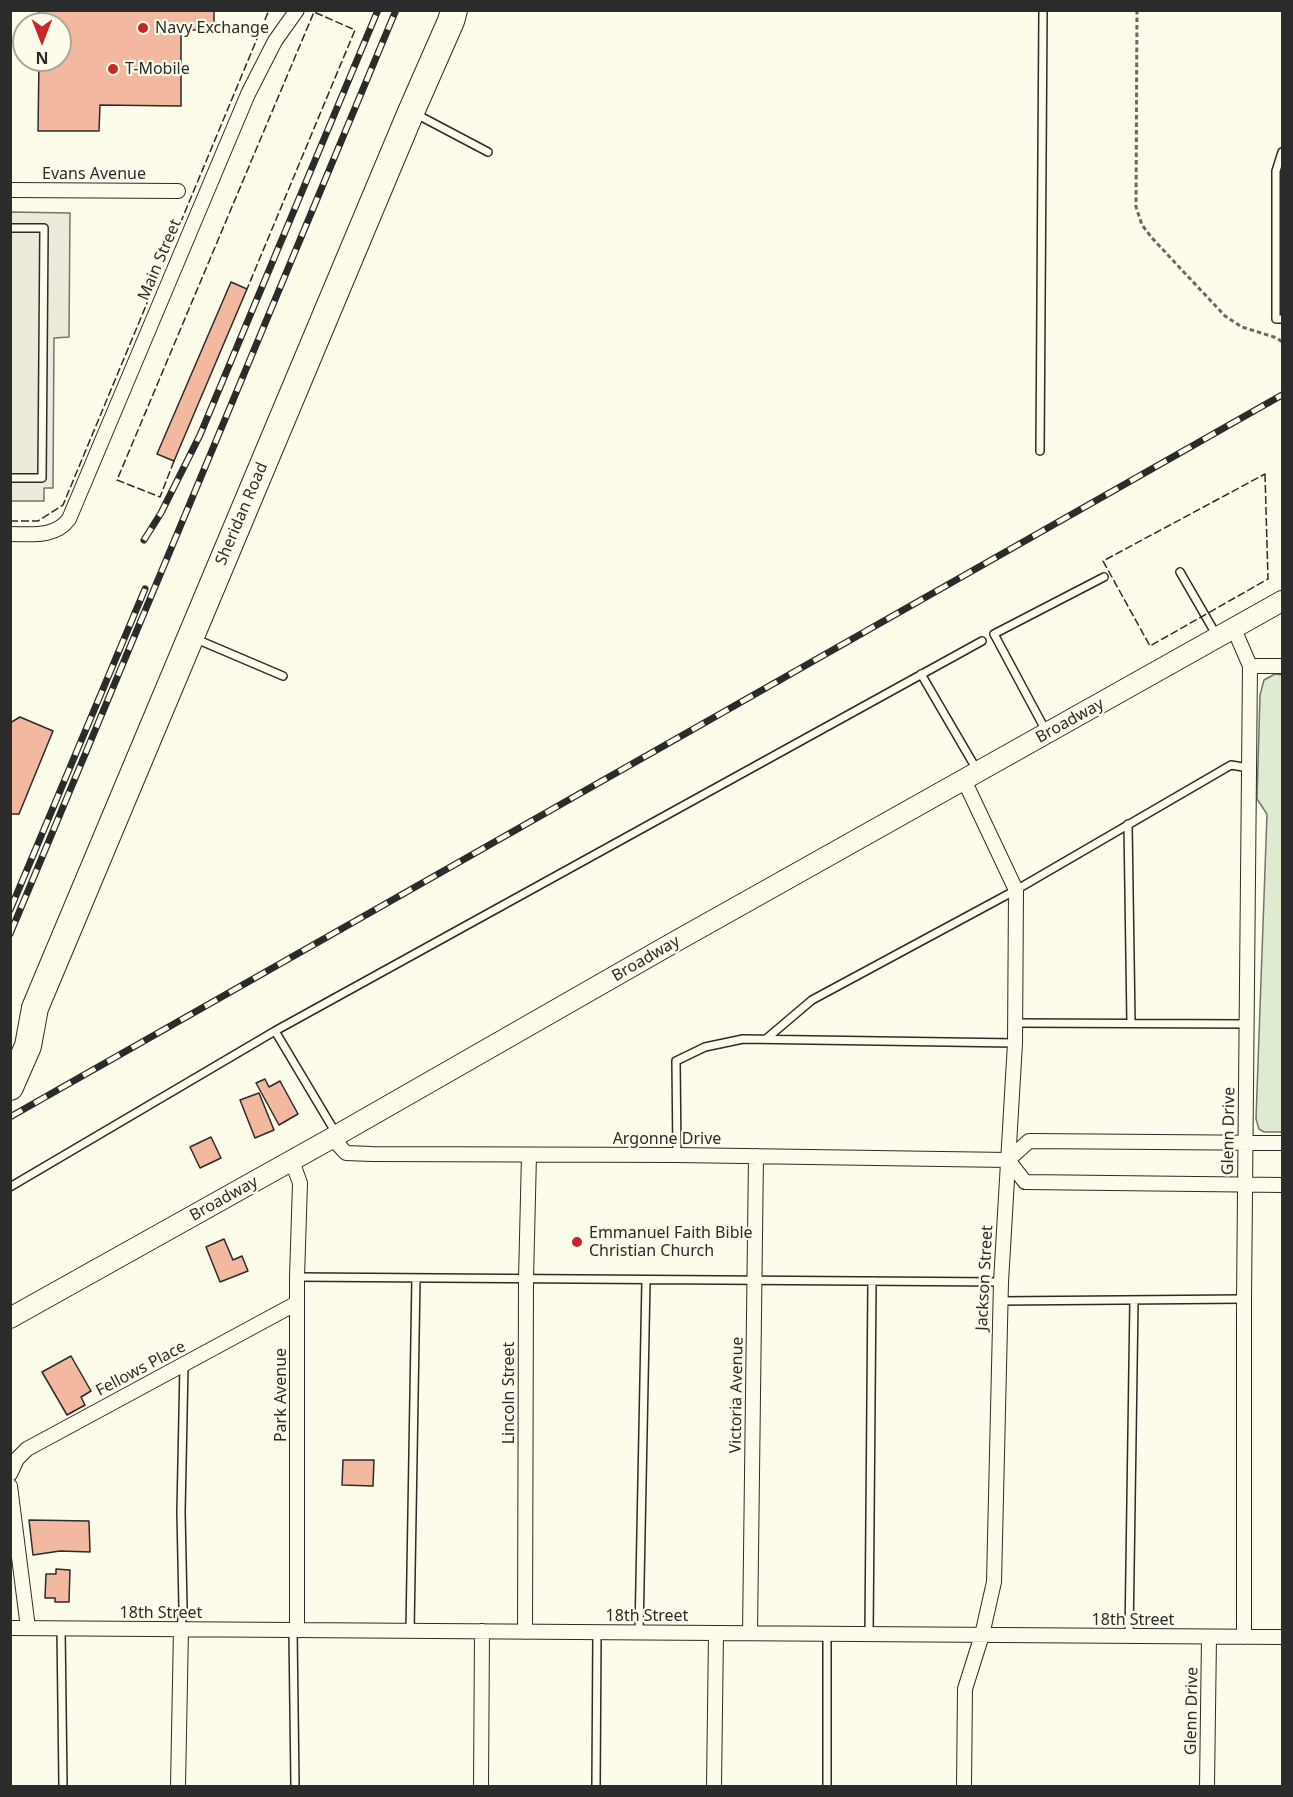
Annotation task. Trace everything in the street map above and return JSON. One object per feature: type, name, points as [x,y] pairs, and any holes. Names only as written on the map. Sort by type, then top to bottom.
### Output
[{"type":"highway","name":"Sheridan Road","points":[[10,1088],[28,1046],[35,1008],[411,112],[455,14]]},
{"type":"highway","name":"Sheridan Road","points":[[10,1037],[35,1008]]},
{"type":"street","name":"Main Street","points":[[10,534],[41,534],[63,527],[69,519],[248,94],[275,41],[297,10]]},
{"type":"street","name":"Evans Avenue","points":[[10,190],[178,191]]},
{"type":"street","name":"Broadway","points":[[10,1318],[335,1137],[1282,601]]},
{"type":"street","name":"Glenn Drive","points":[[1226,634],[1250,666],[1244,1299],[1244,1637]]},
{"type":"street","points":[[1250,666],[1282,666]]},
{"type":"street","name":"Jackson Street","points":[[964,1786],[965,1689],[982,1635],[993,1582],[1000,1301],[1015,1043],[1016,890],[971,776]]},
{"type":"street","name":"Argonne Drive","points":[[335,1137],[346,1153],[1008,1160]]},
{"type":"street","points":[[1282,1143],[1029,1141],[1008,1160],[1025,1182],[1282,1185]]},
{"type":"street","name":"Lincoln Street","points":[[525,1632],[526,1279],[529,1155]]},
{"type":"street","name":"Victoria Avenue","points":[[750,1633],[756,1156]]},
{"type":"street","name":"Park Avenue","points":[[292,1161],[300,1183],[297,1277],[295,1630]]},
{"type":"street","name":"Fellows Place","points":[[10,1474],[17,1459],[27,1449],[297,1303]]},
{"type":"street","points":[[10,1486],[28,1628]]},
{"type":"street","name":"18th Street","points":[[10,1628],[1282,1637]]},
{"type":"street","points":[[178,1786],[181,1629]]},
{"type":"street","points":[[481,1786],[483,1631]]},
{"type":"street","points":[[714,1786],[716,1633]]},
{"type":"street","name":"Glenn Drive","points":[[1207,1786],[1209,1637]]},
{"type":"lane","points":[[1040,452],[1043,10]]},
{"type":"lane","points":[[411,112],[488,152]]},
{"type":"lane","points":[[1279,319],[1276,171],[1282,152]]},
{"type":"lane","points":[[10,228],[44,228],[42,478],[10,478]]},
{"type":"lane","points":[[1180,572],[1226,634]]},
{"type":"lane","points":[[1047,733],[994,634],[1104,577]]},
{"type":"lane","points":[[191,637],[283,676]]},
{"type":"lane","points":[[10,1187],[275,1031],[982,641]]},
{"type":"lane","points":[[921,674],[971,776]]},
{"type":"lane","points":[[766,1039],[812,1000],[1016,890],[1231,765],[1249,768]]},
{"type":"lane","points":[[1128,824],[1131,1023]]},
{"type":"lane","points":[[1015,1023],[1246,1024]]},
{"type":"lane","points":[[275,1031],[335,1137]]},
{"type":"lane","points":[[677,1155],[676,1060],[705,1047],[743,1039],[1015,1043]]},
{"type":"lane","points":[[297,1277],[1001,1282]]},
{"type":"lane","points":[[410,1631],[416,1278]]},
{"type":"lane","points":[[639,1633],[646,1281]]},
{"type":"lane","points":[[869,1634],[872,1281]]},
{"type":"lane","points":[[1000,1301],[1244,1299]]},
{"type":"lane","points":[[1129,1636],[1134,1300]]},
{"type":"lane","points":[[181,1629],[184,1365]]},
{"type":"lane","points":[[61,1628],[63,1786]]},
{"type":"lane","points":[[295,1630],[295,1786]]},
{"type":"lane","points":[[596,1786],[597,1632]]},
{"type":"lane","points":[[827,1634],[827,1786]]},
{"type":"path","points":[[1137,10],[1136,207],[1142,225],[1225,316],[1242,327],[1277,338],[1282,342]]},
{"type":"green space","points":[[1275,674],[1282,675],[1282,1132],[1264,1132],[1259,1129],[1256,1119],[1267,814],[1257,799],[1260,695],[1264,680]]},
{"type":"shaded area","points":[[11,212],[70,213],[69,337],[54,338],[53,488],[44,488],[44,501],[11,501]]},
{"type":"building","points":[[39,10],[214,10],[214,30],[181,30],[181,106],[100,105],[99,131],[38,131],[39,72],[72,72],[72,12],[39,12]]},
{"type":"building","points":[[231,282],[247,289],[174,461],[157,454]]},
{"type":"building","points":[[20,717],[53,731],[19,814],[10,814],[10,723]]},
{"type":"building","points":[[265,1079],[269,1087],[280,1081],[298,1114],[279,1125],[256,1083]]},
{"type":"building","points":[[259,1093],[274,1130],[255,1138],[240,1100]]},
{"type":"building","points":[[211,1137],[221,1158],[200,1168],[190,1147]]},
{"type":"building","points":[[224,1239],[233,1260],[242,1256],[248,1271],[220,1282],[206,1247]]},
{"type":"building","points":[[71,1356],[91,1391],[81,1397],[85,1405],[67,1415],[42,1372]]},
{"type":"building","points":[[343,1460],[374,1460],[373,1486],[342,1485]]},
{"type":"building","points":[[29,1520],[89,1521],[90,1552],[60,1551],[33,1555]]},
{"type":"building","points":[[56,1569],[70,1570],[69,1602],[55,1602],[55,1598],[45,1598],[46,1574],[56,1574]]},
{"type":"railway","points":[[144,540],[161,513],[200,435],[378,10]]},
{"type":"railway","points":[[10,934],[396,10]]},
{"type":"railway","points":[[10,1117],[1282,395]]},
{"type":"railway","points":[[10,910],[145,589]]},
{"type":"fence","points":[[10,521],[38,521],[63,505],[269,10]]},
{"type":"fence","points":[[174,461],[160,497],[117,480],[314,12],[355,30],[247,289]]},
{"type":"fence","points":[[1265,474],[1268,579],[1150,646],[1103,561],[1265,474]]},
{"type":"place","name":"Navy Exchange","points":[[143,28]]},
{"type":"place","name":"T-Mobile","points":[[113,69]]},
{"type":"place","name":"Emmanuel Faith Bible Christian Church","points":[[577,1242]]}]
